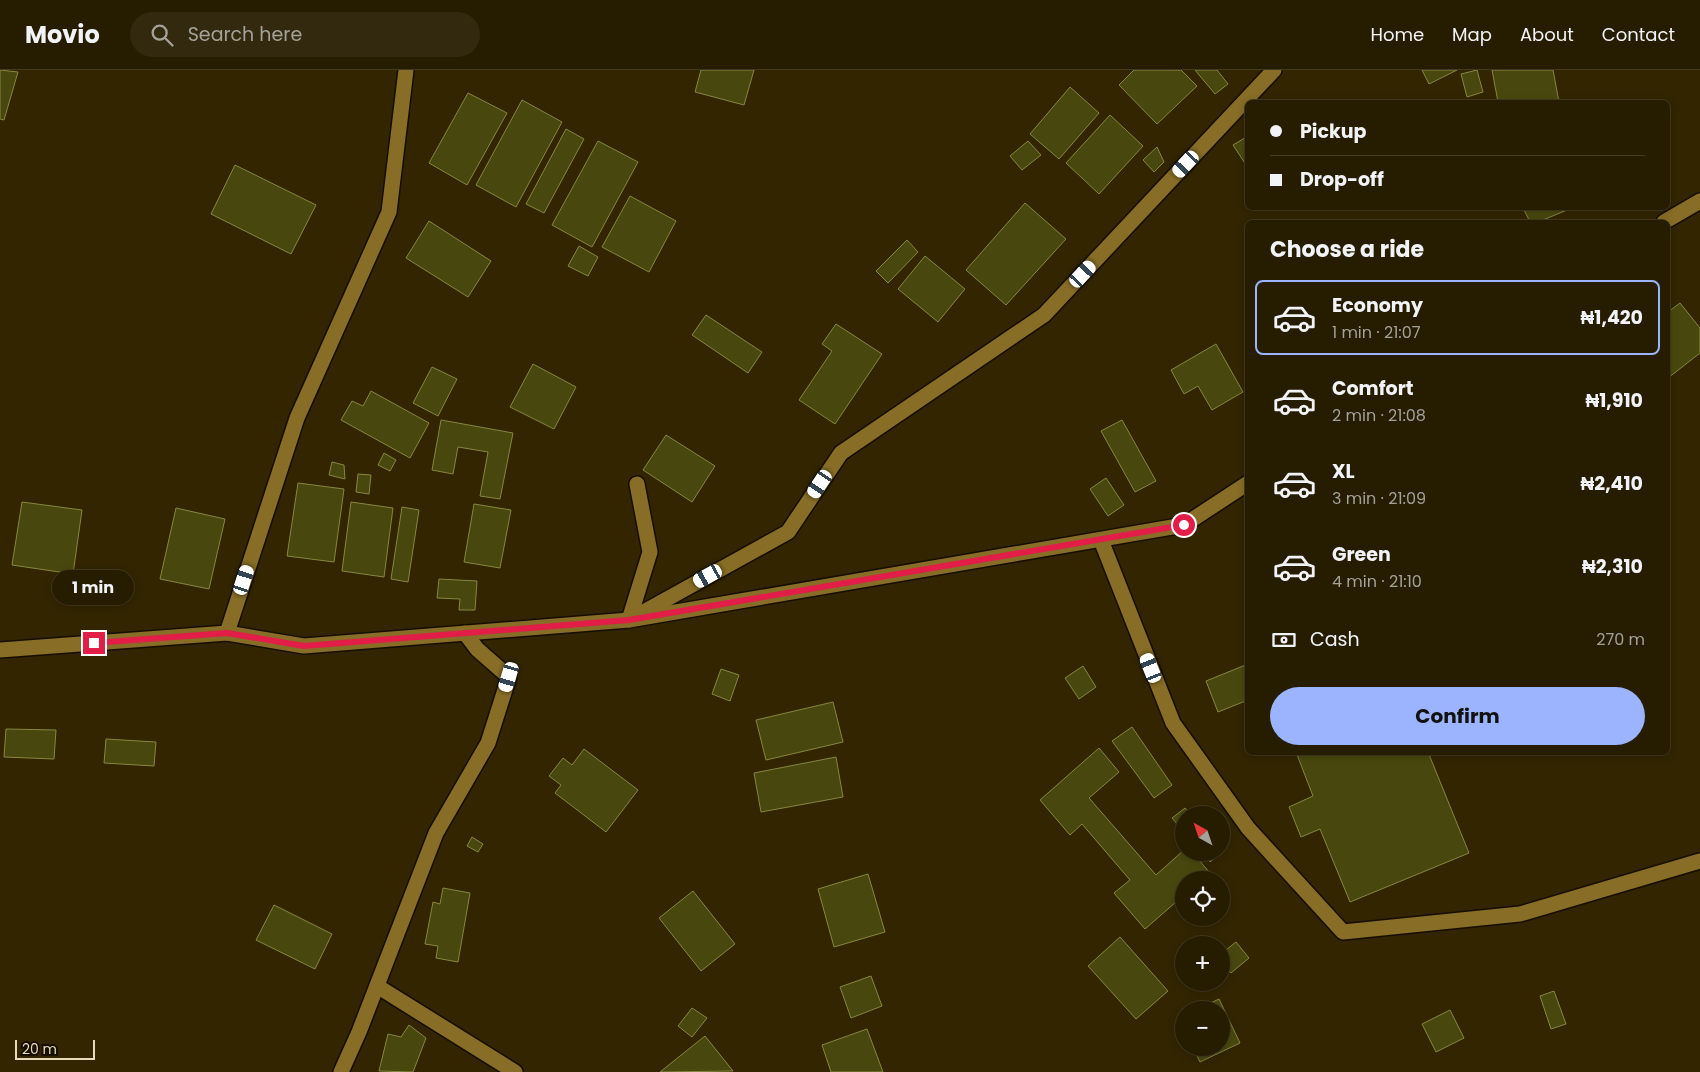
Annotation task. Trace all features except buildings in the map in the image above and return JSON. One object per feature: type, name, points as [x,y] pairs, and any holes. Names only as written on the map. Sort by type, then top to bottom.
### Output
[{"type":"street","points":[[227,633],[297,418],[389,212],[406,70]]},
{"type":"street","points":[[1246,100],[1274,70]]},
{"type":"street","points":[[629,620],[788,532],[841,453],[1044,316],[1245,101]]},
{"type":"street","points":[[1667,220],[1700,201]]},
{"type":"street","points":[[629,620],[650,552],[636,484]]},
{"type":"street","points":[[0,650],[227,633],[304,646],[629,620],[1184,525],[1245,485]]},
{"type":"street","points":[[1101,540],[1173,723],[1248,828],[1344,932],[1520,914],[1700,861]]},
{"type":"street","points":[[341,1072],[377,986],[436,833],[488,743],[509,677],[477,649],[465,634]]},
{"type":"street","points":[[377,986],[515,1072]]},
{"type":"route","points":[[94,643],[227,633],[304,646],[629,620],[1184,525]]}]
